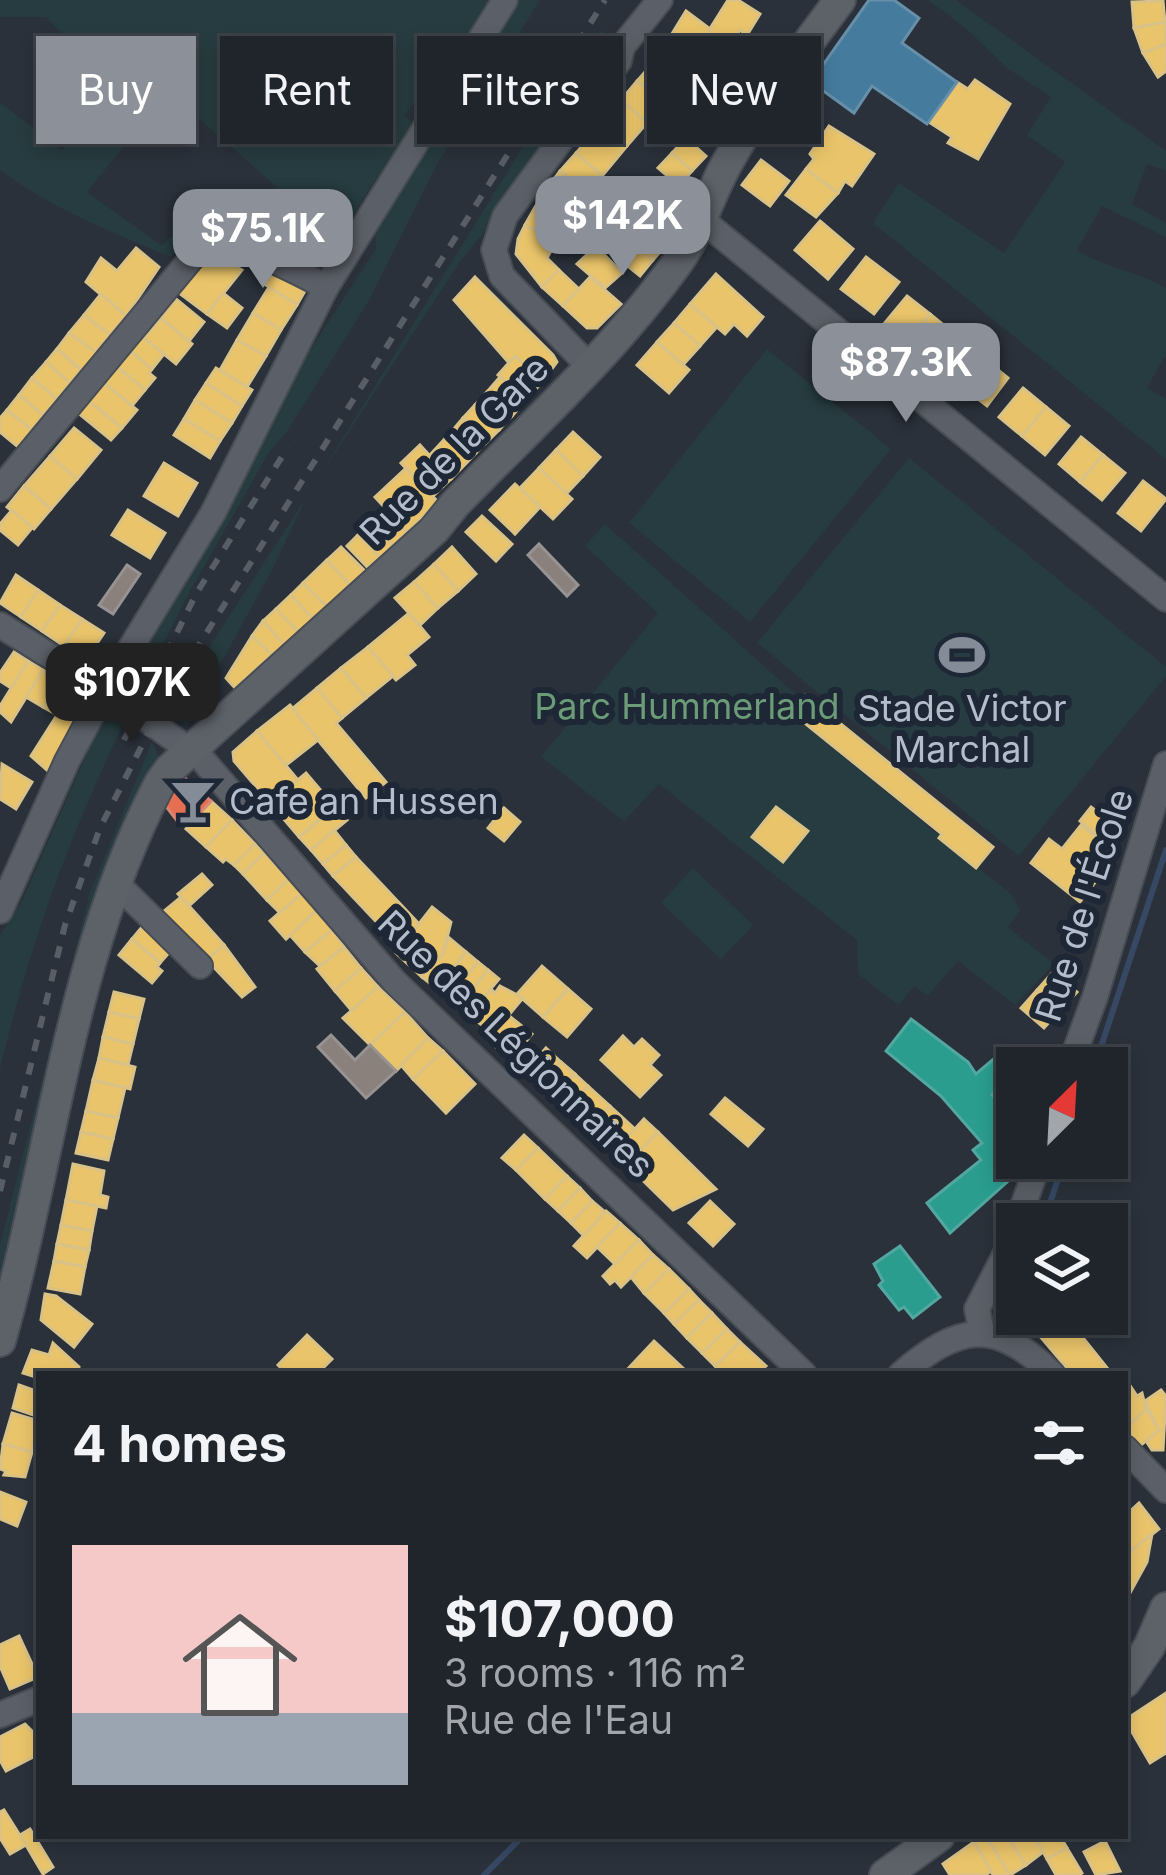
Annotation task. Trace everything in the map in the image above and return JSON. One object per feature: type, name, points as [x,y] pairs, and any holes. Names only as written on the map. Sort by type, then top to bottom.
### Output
[{"type":"main road","points":[[591,368],[677,263],[727,162],[771,92],[840,0]]},
{"type":"main road","name":"Rue de la Gare","points":[[0,1341],[79,1000],[116,884],[160,783],[434,530],[591,368]]},
{"type":"main road","points":[[1128,1680],[1158,1655],[1166,1608]]},
{"type":"main road","points":[[885,1875],[935,1839]]},
{"type":"street","points":[[0,911],[67,761],[213,513],[326,287],[506,0]]},
{"type":"street","name":"Rue de la Gare","points":[[591,368],[502,276],[494,250],[497,232],[537,168],[619,61],[622,47],[661,0]]},
{"type":"street","points":[[702,220],[1166,599]]},
{"type":"street","points":[[0,489],[200,248],[210,243],[230,245],[326,287]]},
{"type":"street","name":"Rue des Légionnaires","points":[[0,625],[193,751],[394,981],[801,1371]]},
{"type":"street","name":"Rue de l'École","points":[[1078,1047],[1166,764]]},
{"type":"street","points":[[116,884],[200,966]]},
{"type":"street","points":[[982,1333],[977,1309],[1008,1250],[1033,1179]]},
{"type":"street","points":[[904,1371],[931,1347],[982,1333],[1010,1340],[1048,1371]]},
{"type":"street","points":[[1128,1451],[1166,1490]]},
{"type":"street","points":[[0,1715],[36,1700]]},
{"type":"green space","points":[[0,0],[495,0],[472,36],[417,36],[417,99],[404,115],[414,123],[315,282],[202,237],[199,223],[222,217],[218,204],[277,187],[228,144],[393,144],[393,36],[220,36],[220,137],[196,116],[196,36],[65,36],[46,17],[0,17]]},
{"type":"green space","points":[[515,0],[540,0],[517,36],[493,36]]},
{"type":"green space","points":[[928,0],[956,0],[1166,151],[1166,171],[1147,164],[1132,204],[1166,223],[1166,237],[1102,206],[1077,250],[1166,288],[1166,354],[1147,388],[1166,399],[1166,459],[873,223],[899,183],[1004,253],[1065,162],[1027,135],[1051,97],[1007,68]]},
{"type":"green space","points":[[0,102],[36,130],[36,144],[53,144],[62,151],[68,144],[125,144],[87,192],[162,246],[171,236],[183,244],[171,257],[61,208],[0,170]]},
{"type":"green space","points":[[426,144],[450,144],[368,302],[268,454],[138,693],[133,690],[119,715],[125,721],[53,891],[0,1069],[0,935],[21,903],[104,715],[117,714],[130,688],[122,674],[300,353],[307,355],[376,249],[374,227]]},
{"type":"green space","points":[[525,144],[554,144],[461,260],[307,496]]},
{"type":"green space","points":[[767,349],[891,449],[750,622],[629,523]]},
{"type":"green space","name":"Stade Victor Marchal","points":[[909,458],[1166,667],[1166,676],[1019,856],[757,643]]},
{"type":"green space","points":[[307,496],[187,725],[166,714]]},
{"type":"green space","name":"Parc Hummerland","points":[[605,524],[801,699],[790,713],[1012,895],[1020,911],[1008,927],[1054,964],[1015,1005],[958,961],[928,996],[914,986],[899,1005],[858,974],[857,940],[659,784],[624,821],[541,757],[658,613],[585,546]]},
{"type":"green space","points":[[152,742],[161,762],[0,1315],[0,1245],[90,892]]},
{"type":"green space","points":[[693,868],[753,925],[721,959],[661,903]]},
{"type":"building: Homes","points":[[728,0],[738,0],[760,14],[747,35],[740,30],[736,36],[706,35]]},
{"type":"building: Homes","points":[[1163,1],[1165,22],[1134,28],[1132,2]]},
{"type":"building: Homes","points":[[686,11],[710,29],[706,36],[671,36]]},
{"type":"building: Homes","points":[[1165,22],[1166,44],[1143,53],[1134,28]]},
{"type":"building: Homes","points":[[1166,44],[1166,71],[1158,77],[1143,53]]},
{"type":"building: Homes","points":[[647,70],[647,89],[637,81]]},
{"type":"building: Homes","points":[[975,80],[1010,104],[978,159],[948,143],[952,137],[929,122],[957,82],[968,89]]},
{"type":"building: Homes","points":[[637,81],[647,89],[647,123],[623,102]]},
{"type":"building: Homes","points":[[623,102],[647,123],[627,146],[623,143]]},
{"type":"building: Homes","points":[[829,126],[874,154],[852,186],[845,181],[838,193],[806,169]]},
{"type":"building: Homes","points":[[584,144],[627,146],[602,176],[576,153]]},
{"type":"building: Homes","points":[[680,144],[693,144],[706,156],[692,171],[672,153]]},
{"type":"building: Homes","points":[[576,153],[602,176],[587,194],[560,171]]},
{"type":"building: Homes","points":[[672,153],[692,171],[679,186],[658,168]]},
{"type":"building: Homes","points":[[761,160],[789,181],[770,206],[742,185]]},
{"type":"building: Homes","points":[[806,169],[838,193],[816,217],[786,195]]},
{"type":"building: Homes","points":[[560,171],[587,194],[566,219],[542,195]]},
{"type":"building: Homes","points":[[542,195],[566,219],[556,242],[525,225]]},
{"type":"building: Homes","points":[[820,221],[853,249],[828,279],[795,250]]},
{"type":"building: Homes","points":[[641,222],[667,244],[653,260],[627,239]]},
{"type":"building: Homes","points":[[525,225],[556,242],[547,258],[559,270],[542,287],[516,254]]},
{"type":"building: Homes","points":[[627,239],[653,260],[640,276],[614,255]]},
{"type":"building: Homes","points":[[596,246],[622,273],[605,288],[577,264]]},
{"type":"building: Homes","points":[[136,248],[159,267],[126,316],[86,282],[101,258],[117,271]]},
{"type":"building: Homes","points":[[211,253],[242,270],[207,314],[179,293]]},
{"type":"building: Homes","points":[[866,257],[899,282],[874,314],[841,289]]},
{"type":"building: Homes","points":[[559,270],[579,289],[563,306],[542,287]]},
{"type":"building: Homes","points":[[270,271],[305,291],[297,305],[261,282]]},
{"type":"building: Homes","points":[[716,274],[763,317],[747,336],[734,324],[725,334],[690,304]]},
{"type":"building: Homes","points":[[475,277],[553,355],[557,362],[543,381],[515,356],[509,363],[454,300]]},
{"type":"building: Homes","points":[[590,277],[621,304],[597,328],[587,328],[563,306]]},
{"type":"building: Homes","points":[[269,287],[297,305],[281,330],[253,313]]},
{"type":"building: Homes","points":[[223,293],[242,308],[227,328],[207,314]]},
{"type":"building: Homes","points":[[101,294],[126,316],[110,335],[84,315]]},
{"type":"building: Homes","points":[[907,296],[930,314],[906,343],[883,325]]},
{"type":"building: Homes","points":[[176,299],[204,322],[189,341],[161,318]]},
{"type":"building: Homes","points":[[690,304],[717,327],[700,346],[674,323]]},
{"type":"building: Homes","points":[[253,313],[281,330],[266,356],[237,340]]},
{"type":"building: Homes","points":[[930,314],[952,332],[928,362],[906,343]]},
{"type":"building: Homes","points":[[84,315],[110,335],[94,354],[69,333]]},
{"type":"building: Homes","points":[[161,318],[192,344],[176,364],[144,338]]},
{"type":"building: Homes","points":[[674,323],[700,346],[683,365],[657,342]]},
{"type":"building: Homes","points":[[69,333],[100,355],[85,373],[57,349]]},
{"type":"building: Homes","points":[[140,335],[164,354],[152,369],[128,349]]},
{"type":"building: Homes","points":[[237,340],[266,356],[247,387],[220,370]]},
{"type":"building: Homes","points":[[657,342],[689,370],[669,393],[637,365]]},
{"type":"building: Homes","points":[[965,345],[987,361],[965,389],[944,372]]},
{"type":"building: Homes","points":[[57,349],[81,370],[70,383],[46,362]]},
{"type":"building: Homes","points":[[128,349],[152,369],[149,373],[155,378],[145,390],[115,365]]},
{"type":"building: Homes","points":[[515,356],[543,381],[526,400],[498,375]]},
{"type":"building: Homes","points":[[987,361],[1008,378],[987,406],[965,389]]},
{"type":"building: Homes","points":[[46,362],[70,383],[57,399],[32,378]]},
{"type":"building: Homes","points":[[115,365],[145,390],[132,406],[102,381]]},
{"type":"building: Homes","points":[[216,368],[252,390],[242,406],[206,383]]},
{"type":"building: Homes","points":[[500,377],[526,400],[512,416],[487,392]]},
{"type":"building: Homes","points":[[32,378],[57,399],[43,415],[19,395]]},
{"type":"building: Homes","points":[[102,381],[137,410],[122,428],[87,400]]},
{"type":"building: Homes","points":[[206,383],[242,406],[232,423],[195,400]]},
{"type":"building: Homes","points":[[1023,388],[1046,407],[1022,436],[999,417]]},
{"type":"building: Homes","points":[[487,392],[512,416],[499,430],[475,405]]},
{"type":"building: Homes","points":[[19,395],[43,415],[32,430],[7,410]]},
{"type":"building: Homes","points":[[87,400],[122,428],[111,440],[77,412]]},
{"type":"building: Homes","points":[[195,400],[232,423],[220,441],[184,419]]},
{"type":"building: Homes","points":[[475,405],[499,430],[487,442],[463,418]]},
{"type":"building: Homes","points":[[1046,407],[1069,426],[1045,455],[1022,436]]},
{"type":"building: Homes","points":[[7,410],[32,430],[18,447],[0,432],[0,418]]},
{"type":"building: Homes","points":[[463,418],[487,442],[476,453],[453,430]]},
{"type":"building: Homes","points":[[184,419],[220,441],[210,458],[174,435]]},
{"type":"building: Homes","points":[[74,428],[101,450],[77,479],[50,456]]},
{"type":"building: Homes","points":[[453,430],[476,453],[451,479],[429,456]]},
{"type":"building: Homes","points":[[573,432],[600,457],[583,476],[556,450]]},
{"type":"building: Homes","points":[[1081,437],[1103,455],[1080,482],[1059,464]]},
{"type":"building: Homes","points":[[420,445],[451,479],[432,497],[401,463]]},
{"type":"building: Homes","points":[[556,450],[583,476],[566,494],[539,468]]},
{"type":"building: Homes","points":[[1103,455],[1125,473],[1102,500],[1080,482]]},
{"type":"building: Homes","points":[[50,456],[77,479],[51,509],[24,486]]},
{"type":"building: Homes","points":[[164,463],[197,483],[178,516],[144,496]]},
{"type":"building: Homes","points":[[406,468],[438,502],[407,532],[375,497]]},
{"type":"building: Homes","points":[[539,468],[572,499],[553,519],[520,488]]},
{"type":"building: Homes","points":[[1143,481],[1166,499],[1141,531],[1118,513]]},
{"type":"building: Homes","points":[[515,484],[540,507],[515,534],[490,510]]},
{"type":"building: Homes","points":[[24,486],[51,509],[34,529],[7,507]]},
{"type":"building: Homes","points":[[386,509],[407,532],[393,546],[371,523]]},
{"type":"building: Homes","points":[[12,510],[32,528],[18,545],[0,530]]},
{"type":"building: Homes","points":[[128,510],[165,533],[150,558],[112,535]]},
{"type":"building: Homes","points":[[482,516],[512,544],[496,561],[466,532]]},
{"type":"building: Homes","points":[[371,523],[393,546],[380,558],[358,535]]},
{"type":"building: Homes","points":[[358,535],[380,558],[368,568],[347,546]]},
{"type":"building: Homes","points":[[341,547],[365,571],[350,585],[327,560]]},
{"type":"building: Homes","points":[[452,547],[476,574],[458,591],[434,564]]},
{"type":"building: Homes","points":[[327,560],[350,585],[327,607],[303,583]]},
{"type":"building: Homes","points":[[434,564],[458,591],[438,608],[414,582]]},
{"type":"building: Homes","points":[[16,575],[38,590],[21,617],[0,603]]},
{"type":"building: Homes","points":[[414,582],[438,608],[420,625],[395,598]]},
{"type":"building: Homes","points":[[303,583],[327,607],[314,620],[291,595]]},
{"type":"building: Homes","points":[[38,590],[60,605],[42,631],[21,617]]},
{"type":"building: Homes","points":[[291,595],[314,620],[300,634],[276,609]]},
{"type":"building: Homes","points":[[60,605],[82,619],[64,646],[42,631]]},
{"type":"building: Homes","points":[[276,609],[300,634],[286,647],[263,621]]},
{"type":"building: Homes","points":[[409,613],[429,637],[407,655],[415,665],[396,680],[368,647]]},
{"type":"building: Homes","points":[[82,619],[104,633],[86,660],[64,646]]},
{"type":"building: Homes","points":[[263,621],[286,647],[272,655],[252,636]]},
{"type":"building: Homes","points":[[252,636],[272,655],[235,688],[226,678]]},
{"type":"building: Homes","points":[[368,647],[393,676],[366,698],[341,668]]},
{"type":"building: Homes","points":[[14,652],[28,661],[11,688],[0,681],[0,673]]},
{"type":"building: Homes","points":[[28,661],[43,670],[11,722],[0,706]]},
{"type":"building: Homes","points":[[341,668],[366,698],[342,718],[317,688]]},
{"type":"building: Homes","points":[[43,670],[60,680],[43,707],[26,697]]},
{"type":"building: Homes","points":[[60,680],[90,706],[48,771],[31,756],[57,715],[43,707]]},
{"type":"building: Homes","points":[[317,688],[342,718],[336,723],[386,782],[366,798],[292,709]]},
{"type":"building: Homes","points":[[805,695],[993,847],[976,868],[939,838],[942,834],[791,712]]},
{"type":"building: Homes","points":[[290,705],[318,740],[285,766],[257,731]]},
{"type":"building: Homes","points":[[257,731],[298,780],[270,803],[234,761],[233,752]]},
{"type":"building: Homes","points":[[2,764],[32,782],[16,809],[0,799]]},
{"type":"building: Homes","points":[[306,773],[335,807],[299,837],[270,803]]},
{"type":"building: Homes","points":[[211,801],[232,820],[206,847],[186,829]]},
{"type":"building: Homes","points":[[335,807],[347,820],[311,850],[299,837]]},
{"type":"building: Homes","points":[[776,807],[808,831],[783,862],[752,837]]},
{"type":"building: Homes","points":[[1091,807],[1120,829],[1109,844],[1080,821]]},
{"type":"building: Homes","points":[[504,808],[520,822],[504,841],[488,828]]},
{"type":"building: Homes","points":[[232,820],[255,844],[234,865],[206,847]]},
{"type":"building: Homes","points":[[1081,825],[1117,854],[1080,902],[1031,863],[1049,839],[1062,849]]},
{"type":"building: Homes","points":[[334,830],[346,845],[323,864],[311,850]]},
{"type":"building: Homes","points":[[255,844],[264,853],[243,874],[234,865]]},
{"type":"building: Homes","points":[[346,845],[356,857],[333,876],[323,864]]},
{"type":"building: Homes","points":[[264,853],[289,879],[267,900],[243,874]]},
{"type":"building: Homes","points":[[356,857],[421,926],[401,948],[333,876]]},
{"type":"building: Homes","points":[[202,874],[212,885],[189,906],[178,894]]},
{"type":"building: Homes","points":[[289,879],[302,893],[280,913],[267,900]]},
{"type":"building: Homes","points":[[302,893],[317,910],[286,939],[270,921]]},
{"type":"building: Homes","points":[[181,897],[224,945],[207,960],[163,912]]},
{"type":"building: Homes","points":[[432,907],[451,922],[443,954],[422,977],[396,953]]},
{"type":"building: Homes","points":[[317,910],[332,930],[305,952],[290,935]]},
{"type":"building: Homes","points":[[146,922],[175,946],[160,963],[132,939]]},
{"type":"building: Homes","points":[[332,930],[344,947],[320,966],[305,952]]},
{"type":"building: Homes","points":[[448,937],[466,952],[437,989],[422,977],[443,954]]},
{"type":"building: Homes","points":[[132,939],[160,963],[157,967],[162,971],[152,983],[119,955]]},
{"type":"building: Homes","points":[[224,945],[255,987],[242,997],[207,960]]},
{"type":"building: Homes","points":[[344,947],[361,968],[335,991],[317,969]]},
{"type":"building: Homes","points":[[466,952],[478,962],[448,998],[437,989]]},
{"type":"building: Homes","points":[[478,962],[488,970],[459,1007],[448,998]]},
{"type":"building: Homes","points":[[542,966],[568,989],[543,1017],[517,994]]},
{"type":"building: Homes","points":[[361,968],[378,987],[352,1011],[335,991]]},
{"type":"building: Homes","points":[[488,970],[499,979],[469,1015],[459,1007]]},
{"type":"building: Homes","points":[[1054,971],[1077,992],[1060,1010],[1037,990]]},
{"type":"building: Homes","points":[[500,986],[523,998],[493,1034],[469,1015],[491,989],[495,993]]},
{"type":"building: Homes","points":[[378,987],[405,1012],[370,1045],[343,1018]]},
{"type":"building: Homes","points":[[568,989],[591,1009],[567,1037],[543,1017]]},
{"type":"building: Homes","points":[[1037,990],[1060,1010],[1044,1028],[1021,1008]]},
{"type":"building: Homes","points":[[114,992],[144,999],[139,1019],[109,1012]]},
{"type":"building: Homes","points":[[109,1012],[139,1019],[133,1044],[103,1037]]},
{"type":"building: Homes","points":[[405,1012],[428,1038],[396,1071],[370,1045]]},
{"type":"building: Homes","points":[[508,1015],[532,1034],[512,1059],[488,1041]]},
{"type":"building: Homes","points":[[623,1036],[634,1047],[642,1039],[659,1055],[650,1065],[661,1075],[640,1097],[601,1060]]},
{"type":"building: Homes","points":[[103,1037],[133,1044],[128,1065],[99,1058]]},
{"type":"building: Homes","points":[[428,1038],[443,1051],[413,1079],[401,1065]]},
{"type":"building: Homes","points":[[546,1048],[561,1062],[540,1085],[525,1072]]},
{"type":"building: Homes","points":[[443,1051],[475,1084],[446,1113],[413,1079]]},
{"type":"building: Homes","points":[[99,1058],[135,1067],[130,1089],[93,1080]]},
{"type":"building: Homes","points":[[561,1062],[575,1074],[554,1097],[540,1085]]},
{"type":"building: Homes","points":[[575,1074],[588,1086],[567,1110],[554,1097]]},
{"type":"building: Homes","points":[[93,1080],[125,1088],[118,1118],[86,1111]]},
{"type":"building: Homes","points":[[588,1086],[610,1106],[588,1130],[567,1110]]},
{"type":"building: Homes","points":[[725,1098],[763,1129],[748,1146],[711,1114]]},
{"type":"building: Homes","points":[[610,1106],[635,1129],[613,1153],[588,1130]]},
{"type":"building: Homes","points":[[86,1111],[118,1118],[113,1139],[81,1132]]},
{"type":"building: Homes","points":[[644,1119],[658,1132],[627,1165],[613,1153]]},
{"type":"building: Homes","points":[[81,1132],[113,1139],[108,1160],[76,1153]]},
{"type":"building: Homes","points":[[658,1132],[716,1189],[673,1210],[627,1165]]},
{"type":"building: Homes","points":[[524,1135],[538,1148],[516,1170],[502,1158]]},
{"type":"building: Homes","points":[[538,1148],[567,1176],[545,1199],[516,1170]]},
{"type":"building: Homes","points":[[73,1164],[104,1171],[100,1195],[108,1197],[106,1208],[66,1200]]},
{"type":"building: Homes","points":[[567,1176],[580,1188],[558,1211],[545,1199]]},
{"type":"building: Homes","points":[[580,1188],[592,1201],[571,1223],[558,1211]]},
{"type":"building: Homes","points":[[66,1200],[97,1206],[92,1231],[61,1225]]},
{"type":"building: Homes","points":[[592,1201],[605,1212],[584,1236],[571,1223]]},
{"type":"building: Homes","points":[[710,1201],[734,1224],[713,1246],[689,1223]]},
{"type":"building: Homes","points":[[606,1211],[620,1223],[587,1258],[574,1246]]},
{"type":"building: Homes","points":[[620,1223],[639,1240],[616,1265],[597,1247]]},
{"type":"building: Homes","points":[[61,1225],[92,1231],[89,1250],[57,1244]]},
{"type":"building: Homes","points":[[639,1240],[653,1255],[621,1287],[615,1280],[610,1284],[603,1276]]},
{"type":"building: Homes","points":[[57,1244],[89,1250],[85,1267],[54,1261]]},
{"type":"building: Homes","points":[[653,1255],[669,1269],[644,1293],[631,1277]]},
{"type":"building: Homes","points":[[54,1261],[85,1267],[80,1294],[48,1288]]},
{"type":"building: Homes","points":[[669,1269],[689,1289],[664,1313],[644,1293]]},
{"type":"building: Homes","points":[[689,1289],[699,1300],[674,1324],[664,1313]]},
{"type":"building: Homes","points":[[45,1294],[56,1296],[92,1324],[74,1347],[41,1320]]},
{"type":"building: Homes","points":[[699,1300],[712,1313],[687,1338],[674,1324]]},
{"type":"building: Homes","points":[[712,1313],[727,1329],[702,1353],[687,1338]]},
{"type":"building: Homes","points":[[727,1329],[740,1342],[715,1366],[702,1353]]},
{"type":"building: Homes","points":[[307,1335],[332,1359],[320,1371],[284,1371],[278,1365]]},
{"type":"building: Homes","points":[[1039,1335],[1081,1335],[1110,1371],[1069,1371]]},
{"type":"building: Homes","points":[[654,1341],[686,1371],[626,1371]]},
{"type":"building: Homes","points":[[740,1342],[766,1366],[760,1371],[720,1371],[715,1366]]},
{"type":"building: Homes","points":[[53,1343],[79,1367],[77,1371],[36,1371],[36,1377],[23,1373],[32,1350],[49,1355]]},
{"type":"building: Homes","points":[[1128,1382],[1137,1396],[1142,1393],[1146,1409],[1128,1427]]},
{"type":"building: Homes","points":[[19,1385],[36,1391],[36,1416],[13,1408]]},
{"type":"building: Homes","points":[[1161,1390],[1166,1396],[1163,1450],[1152,1450],[1146,1441],[1159,1430],[1145,1401]]},
{"type":"building: Homes","points":[[1146,1409],[1159,1430],[1140,1446],[1128,1427]]},
{"type":"building: Homes","points":[[12,1413],[36,1420],[32,1452],[3,1444]]},
{"type":"building: Homes","points":[[3,1444],[32,1452],[25,1477],[4,1475],[6,1471],[0,1469]]},
{"type":"building: Homes","points":[[0,1492],[26,1502],[17,1526],[0,1519]]},
{"type":"building: Homes","points":[[1139,1503],[1159,1529],[1132,1550],[1128,1545],[1128,1513]]},
{"type":"building: Homes","points":[[1152,1534],[1147,1562],[1128,1597],[1128,1545],[1132,1550]]},
{"type":"building: Homes","points":[[19,1636],[36,1678],[10,1689],[0,1666],[0,1645]]},
{"type":"building: Homes","points":[[1166,1693],[1166,1753],[1150,1763],[1128,1718]]},
{"type":"building: Homes","points":[[25,1724],[36,1735],[36,1756],[6,1771],[0,1760],[0,1737]]},
{"type":"building: Homes","points":[[4,1810],[26,1845],[10,1854],[0,1838],[0,1812]]},
{"type":"building: Homes","points":[[30,1829],[53,1867],[43,1874],[20,1835]]},
{"type":"building: Homes","points":[[988,1839],[1010,1875],[993,1875],[974,1842]]},
{"type":"building: Homes","points":[[988,1839],[1009,1839],[1026,1865],[1010,1875]]},
{"type":"building: Homes","points":[[1009,1839],[1036,1839],[1043,1852],[1026,1865]]},
{"type":"building: Homes","points":[[1036,1839],[1062,1839],[1067,1848],[1047,1859]]},
{"type":"building: Homes","points":[[1105,1841],[1120,1871],[1096,1875],[1084,1852]]},
{"type":"building: Homes","points":[[974,1842],[991,1871],[950,1875],[943,1864]]},
{"type":"building: Homes","points":[[1067,1848],[1079,1875],[1056,1875],[1047,1859]]},
{"type":"building: Shops","points":[[184,777],[211,801],[189,825],[182,818],[178,822],[162,801]]},
{"type":"building: Schools","points":[[911,1019],[968,1062],[976,1074],[996,1057],[996,1092],[992,1095],[996,1099],[996,1179],[1010,1179],[950,1233],[927,1203],[981,1160],[973,1150],[982,1143],[941,1096],[886,1051]]},
{"type":"building: Schools","points":[[900,1246],[940,1297],[913,1318],[904,1307],[899,1310],[879,1285],[883,1281],[874,1264]]},
{"type":"building: Public","points":[[869,0],[894,0],[919,18],[902,43],[957,82],[927,124],[872,86],[854,113],[821,89],[821,68]]},
{"type":"building: Industry","points":[[539,544],[578,585],[567,596],[528,555]]},
{"type":"building: Industry","points":[[127,565],[140,574],[113,614],[99,605]]},
{"type":"building: Industry","points":[[331,1035],[355,1060],[370,1045],[396,1071],[366,1098],[318,1047]]},
{"type":"waterway","points":[[1101,1047],[1166,850]]},
{"type":"waterway","points":[[1050,1203],[1058,1179]]},
{"type":"waterway","points":[[484,1875],[520,1839]]},
{"type":"railway","points":[[0,1191],[65,925],[100,828],[168,694],[605,0]]},
{"type":"railway","points":[[124,740],[196,594],[288,447]]},
{"type":"place","name":"Stade Victor Marchal","points":[[962,655]]},
{"type":"place","name":"Cafe an Hussen","points":[[193,801]]}]
